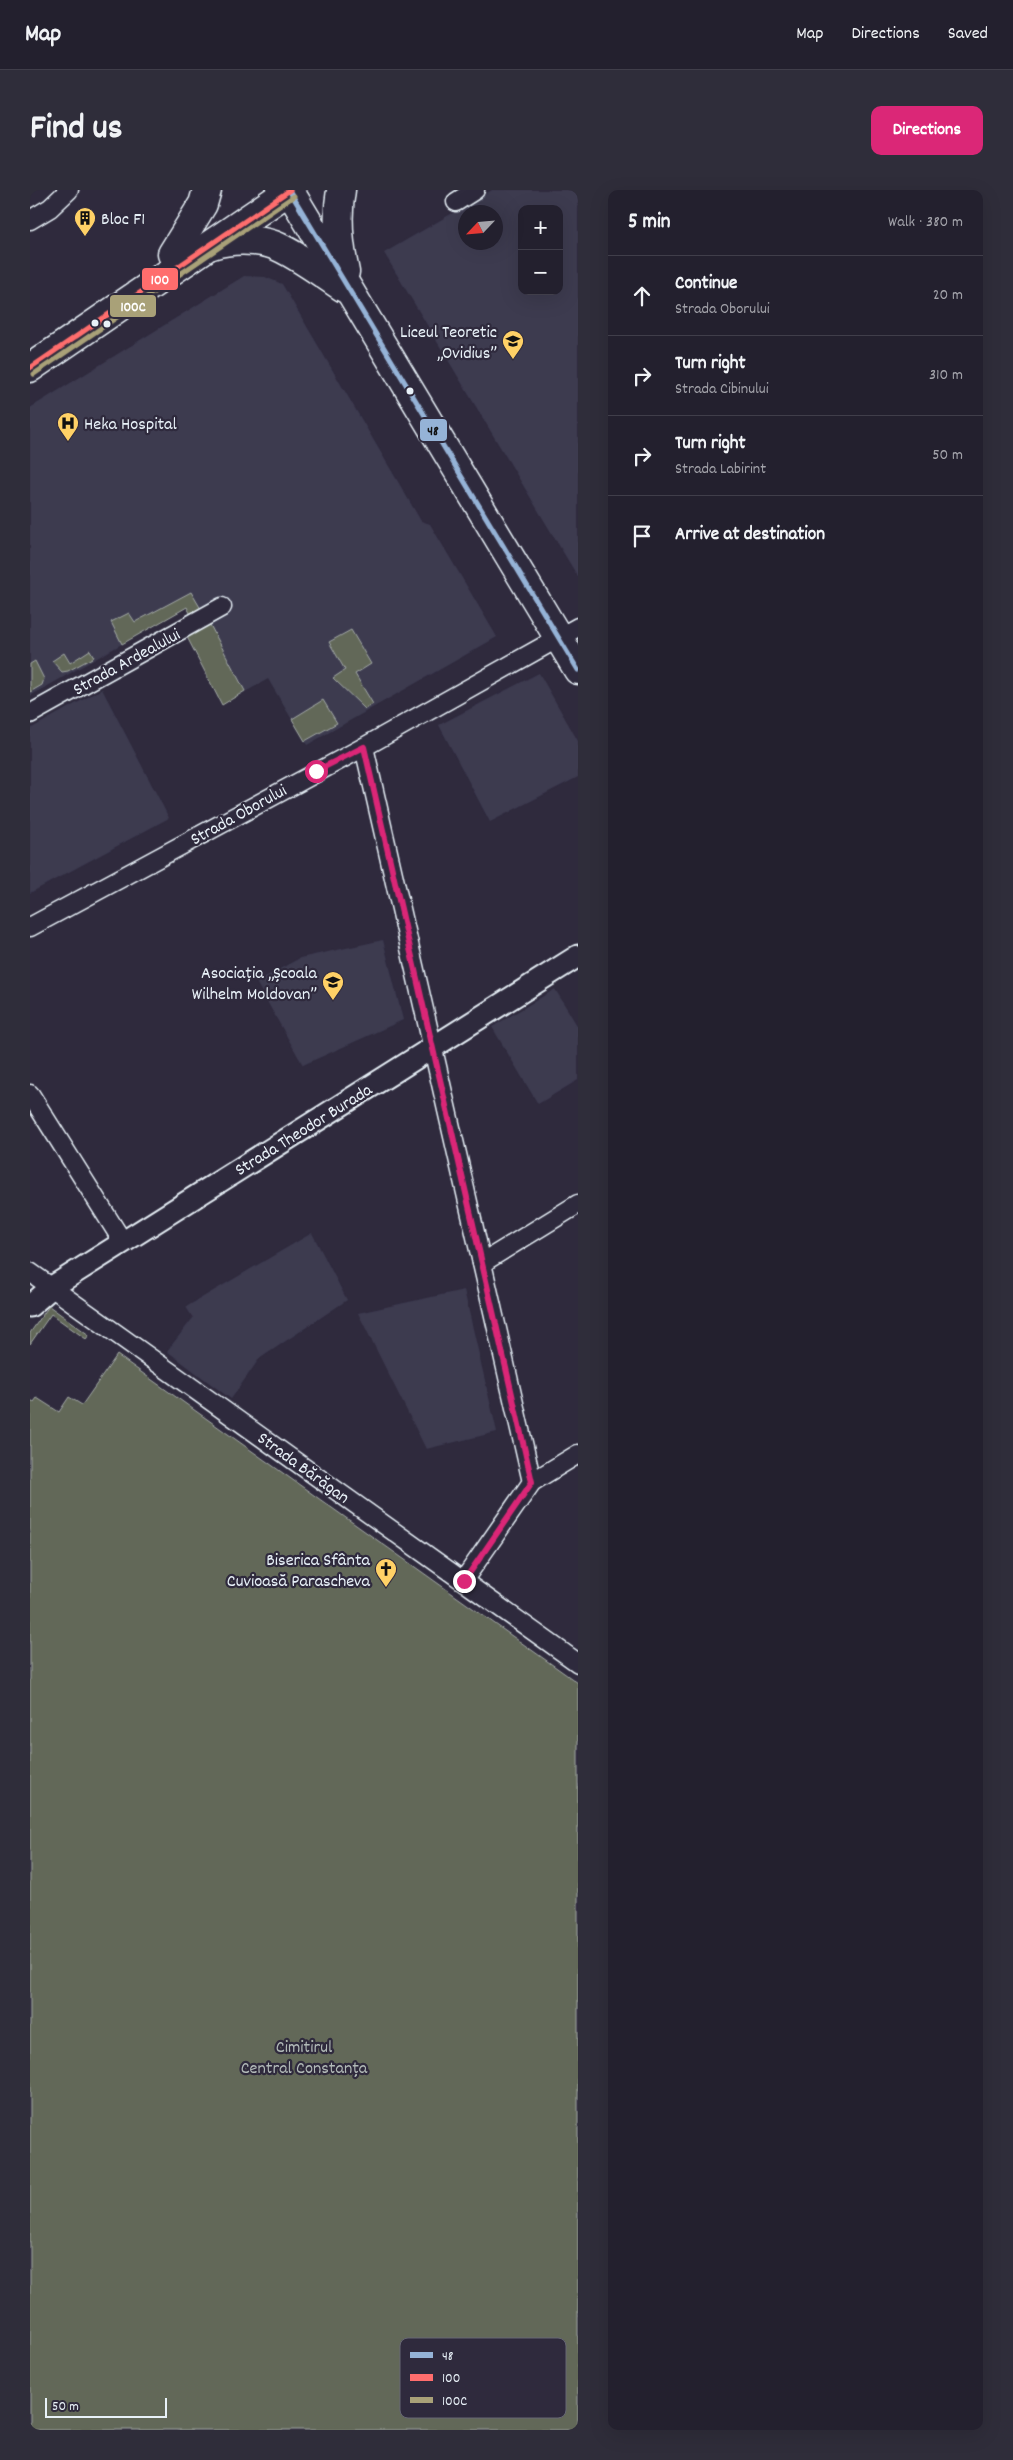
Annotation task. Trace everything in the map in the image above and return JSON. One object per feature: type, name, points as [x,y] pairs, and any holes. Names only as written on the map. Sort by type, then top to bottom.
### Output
[{"type":"main road","points":[[172,254],[203,204],[207,190]]},
{"type":"main road","points":[[30,350],[263,190]]},
{"type":"main road","points":[[30,368],[289,190],[349,291],[568,633],[578,670]]},
{"type":"main road","points":[[342,190],[338,206],[339,246],[349,291]]},
{"type":"main road","points":[[206,248],[220,242],[256,242],[274,246],[349,291]]},
{"type":"street","points":[[30,220],[50,208],[68,190]]},
{"type":"street","points":[[456,202],[475,190]]},
{"type":"street","name":"Strada Ardealului","points":[[30,714],[222,607]]},
{"type":"street","name":"Strada Oborului","points":[[30,928],[364,747],[568,633]]},
{"type":"street","points":[[364,747],[532,1482]]},
{"type":"street","name":"Strada Theodor Burada","points":[[30,1306],[52,1287],[578,956]]},
{"type":"street","points":[[30,1094],[123,1242]]},
{"type":"street","points":[[482,1263],[578,1204]]},
{"type":"street","name":"Strada Bărăgan","points":[[30,1272],[578,1662]]},
{"type":"street","points":[[464,1581],[532,1482],[578,1454]]},
{"type":"shaded area","name":"Liceul Teoretic „Ovidius”","points":[[492,190],[578,190],[578,577],[384,253],[458,210],[458,250],[503,250],[503,205],[466,205]]},
{"type":"shaded area","points":[[244,276],[265,277],[282,284],[421,521],[430,524],[497,637],[307,745],[268,679],[222,705],[199,628],[187,607],[30,696],[30,408]]},
{"type":"shaded area","points":[[539,673],[578,741],[578,777],[490,822],[439,725]]},
{"type":"shaded area","points":[[102,689],[169,818],[30,893],[30,729]]},
{"type":"shaded area","name":"Asociația „Școala Wilhelm Moldovan”","points":[[383,940],[403,1020],[303,1065],[256,982],[300,958]]},
{"type":"shaded area","points":[[555,989],[578,1027],[578,1080],[538,1104],[492,1027]]},
{"type":"shaded area","points":[[312,1233],[347,1300],[259,1359],[231,1399],[167,1351],[193,1318],[186,1307]]},
{"type":"shaded area","points":[[464,1290],[497,1432],[426,1449],[358,1313]]},
{"type":"green space","points":[[191,592],[201,609],[191,615],[187,607],[122,644],[111,622],[129,613],[135,622]]},
{"type":"green space","points":[[209,623],[245,691],[222,705],[186,635]]},
{"type":"green space","points":[[351,630],[371,664],[355,674],[373,704],[365,709],[333,678],[345,670],[329,642]]},
{"type":"green space","points":[[90,650],[94,657],[68,671],[62,672],[52,661],[64,653],[70,663]]},
{"type":"green space","points":[[35,661],[44,679],[42,685],[30,692],[30,664]]},
{"type":"green space","points":[[323,700],[337,723],[305,741],[292,719]]},
{"type":"green space","points":[[49,1306],[89,1335],[86,1339],[51,1314],[30,1344],[30,1333]]},
{"type":"green space","name":"Cimitirul Central Constanța","points":[[117,1355],[578,1683],[578,2430],[30,2430],[30,1400],[34,1402],[37,1398],[59,1412],[69,1397],[82,1405]]},
{"type":"transit line","name":"48","points":[[289,190],[578,670]]},
{"type":"transit line","name":"100","points":[[30,368],[290,190]]},
{"type":"transit line","name":"100C","points":[[34,374],[294,196]]},
{"type":"place","name":"Bloc F1","points":[[85,237]]},
{"type":"place","name":"Liceul Teoretic „Ovidius”","points":[[513,360]]},
{"type":"place","name":"Heka Hospital","points":[[68,442]]},
{"type":"place","name":"Asociația „Școala Wilhelm Moldovan”","points":[[333,1001]]},
{"type":"place","name":"Biserica Sfânta Cuvioasă Parascheva","points":[[386,1588]]},
{"type":"route","points":[[316,771],[364,747],[532,1482],[464,1581]]}]
